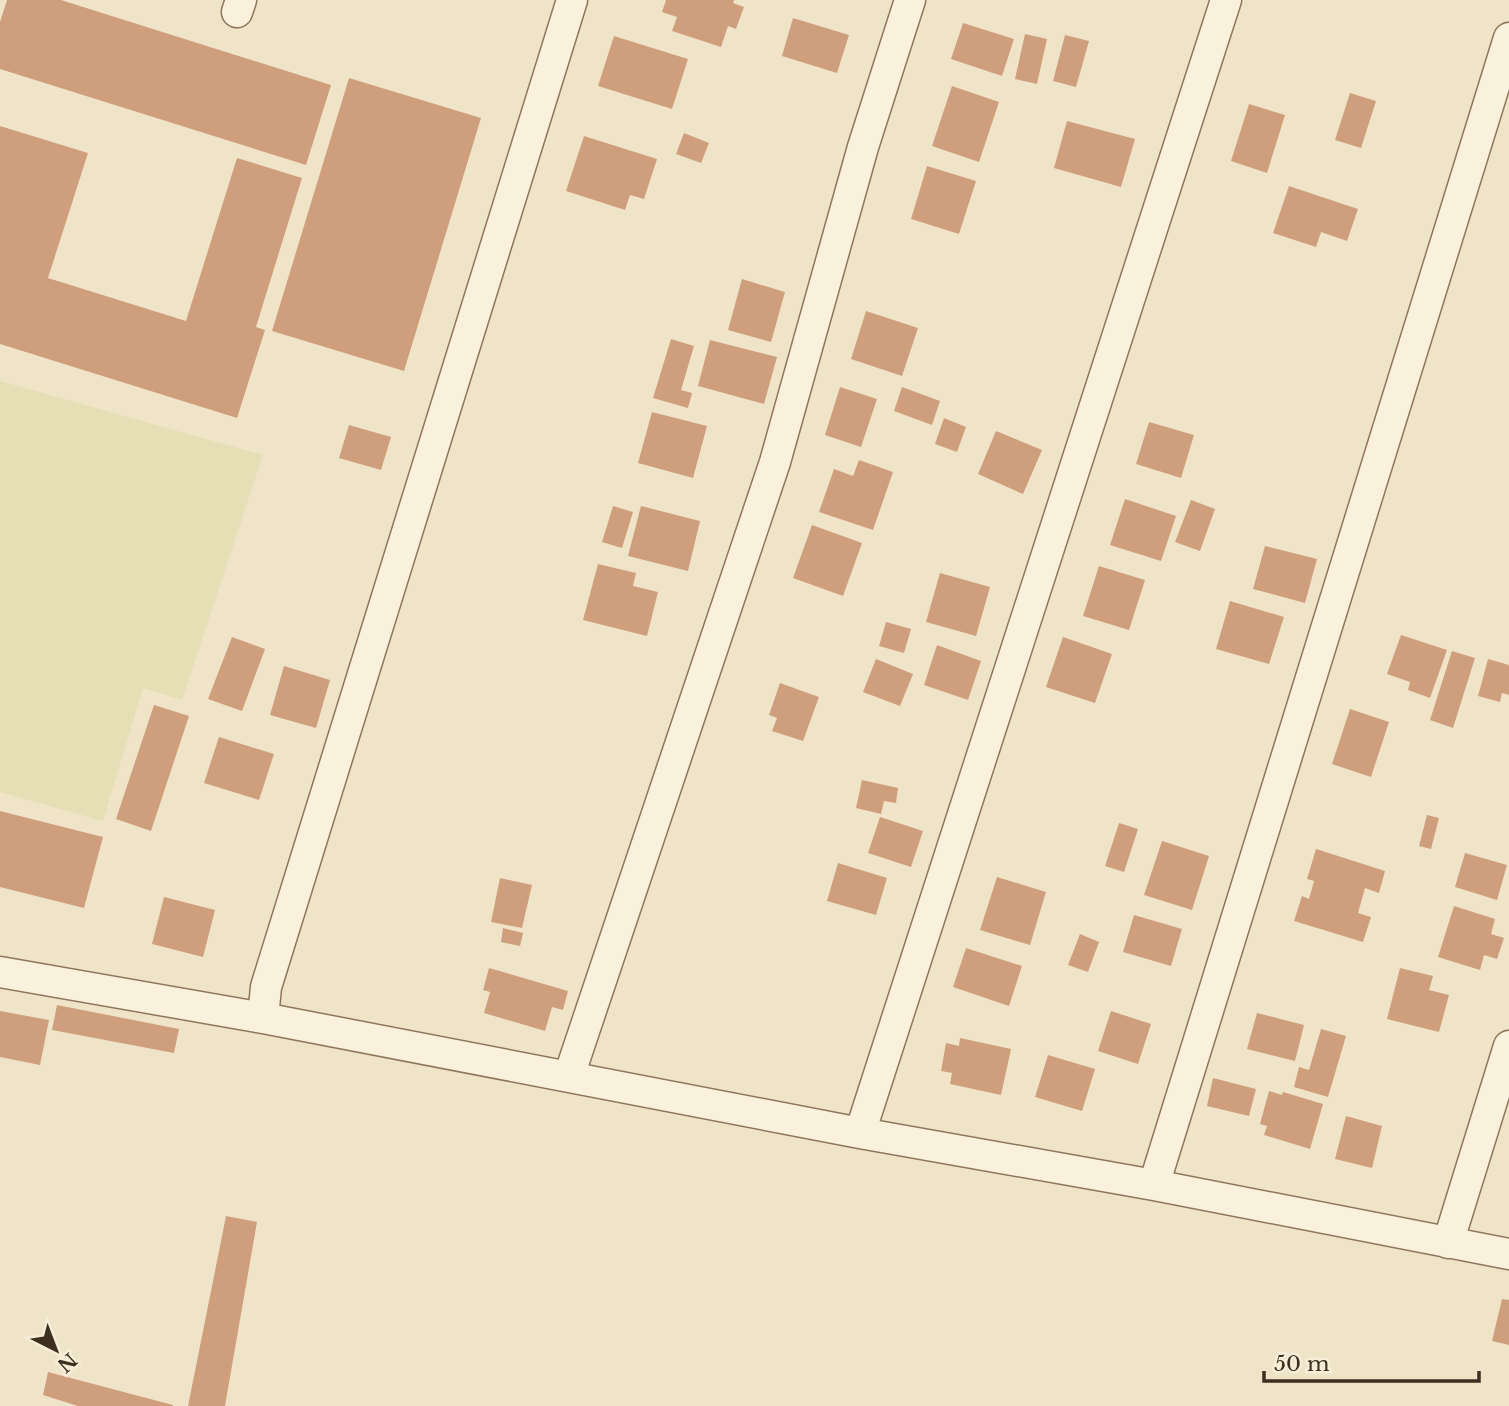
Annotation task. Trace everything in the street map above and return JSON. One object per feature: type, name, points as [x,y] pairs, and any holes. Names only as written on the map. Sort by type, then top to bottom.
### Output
[{"type":"street","points":[[263,1018],[267,987],[572,0]]},
{"type":"street","points":[[569,1076],[775,462],[863,147],[910,0]]},
{"type":"street","points":[[860,1133],[1226,0]]},
{"type":"street","points":[[1154,1185],[1509,38]]},
{"type":"street","points":[[0,972],[263,1018],[1509,1254]]},
{"type":"street","points":[[1448,1243],[1509,1046]]},
{"type":"shaded area","points":[[0,381],[263,455],[182,700],[143,688],[103,821],[0,792]]},
{"type":"building","points":[[7,0],[61,0],[331,85],[306,165],[0,69],[0,22]]},
{"type":"building","points":[[666,0],[734,0],[733,3],[744,7],[736,29],[728,26],[721,47],[672,31],[677,17],[662,12]]},
{"type":"building","points":[[793,18],[849,35],[837,73],[782,56]]},
{"type":"building","points":[[963,23],[1014,39],[1002,76],[951,59]]},
{"type":"building","points":[[1025,34],[1047,39],[1037,84],[1015,79]]},
{"type":"building","points":[[1065,35],[1089,41],[1076,87],[1053,81]]},
{"type":"building","points":[[614,36],[688,59],[672,109],[598,86]]},
{"type":"building","points":[[349,78],[481,118],[404,371],[272,331]]},
{"type":"building","points":[[952,86],[999,102],[979,162],[932,146]]},
{"type":"building","points":[[1350,93],[1376,101],[1361,148],[1335,140]]},
{"type":"building","points":[[1249,104],[1285,115],[1267,173],[1231,161]]},
{"type":"building","points":[[1067,121],[1135,139],[1121,187],[1054,168]]},
{"type":"building","points":[[0,126],[88,153],[48,278],[186,321],[237,158],[302,178],[256,327],[265,330],[237,418],[0,344]]},
{"type":"building","points":[[684,133],[709,143],[701,163],[676,154]]},
{"type":"building","points":[[584,136],[657,159],[644,199],[630,195],[625,210],[566,191]]},
{"type":"building","points":[[927,166],[976,181],[959,234],[911,219]]},
{"type":"building","points":[[1289,186],[1358,209],[1347,241],[1321,232],[1316,247],[1273,233]]},
{"type":"building","points":[[742,279],[785,292],[771,342],[728,330]]},
{"type":"building","points":[[866,311],[918,328],[902,376],[851,359]]},
{"type":"building","points":[[671,339],[694,346],[681,390],[692,393],[688,408],[653,398]]},
{"type":"building","points":[[710,340],[777,357],[764,404],[698,386]]},
{"type":"building","points":[[840,387],[877,399],[861,447],[825,435]]},
{"type":"building","points":[[902,387],[940,401],[932,425],[894,411]]},
{"type":"building","points":[[652,412],[707,426],[693,478],[638,463]]},
{"type":"building","points":[[944,418],[966,427],[957,452],[935,444]]},
{"type":"building","points":[[1149,422],[1194,435],[1181,478],[1136,464]]},
{"type":"building","points":[[349,425],[391,437],[381,470],[339,458]]},
{"type":"building","points":[[996,431],[1042,450],[1023,494],[978,474]]},
{"type":"building","points":[[859,460],[893,472],[873,530],[819,512],[834,469],[853,476]]},
{"type":"building","points":[[1125,499],[1176,516],[1161,561],[1110,545]]},
{"type":"building","points":[[1191,500],[1215,509],[1200,551],[1175,542]]},
{"type":"building","points":[[613,506],[633,512],[622,548],[602,542]]},
{"type":"building","points":[[641,506],[700,521],[688,571],[628,556]]},
{"type":"building","points":[[812,525],[862,543],[843,596],[793,578]]},
{"type":"building","points":[[1265,546],[1317,559],[1305,603],[1253,589]]},
{"type":"building","points":[[598,564],[636,573],[633,586],[658,592],[647,636],[583,620]]},
{"type":"building","points":[[1099,566],[1145,580],[1129,630],[1083,616]]},
{"type":"building","points":[[940,573],[990,587],[976,636],[926,622]]},
{"type":"building","points":[[1230,601],[1284,617],[1269,664],[1216,649]]},
{"type":"building","points":[[886,622],[911,629],[904,653],[879,646]]},
{"type":"building","points":[[1401,635],[1447,650],[1430,698],[1408,690],[1410,682],[1387,674]]},
{"type":"building","points":[[232,637],[265,649],[242,711],[208,699]]},
{"type":"building","points":[[1063,637],[1112,654],[1095,703],[1046,687]]},
{"type":"building","points":[[937,645],[981,661],[968,700],[924,685]]},
{"type":"building","points":[[1452,651],[1475,658],[1453,728],[1430,720]]},
{"type":"building","points":[[876,659],[913,674],[900,706],[863,692]]},
{"type":"building","points":[[1488,659],[1509,665],[1509,695],[1502,693],[1500,702],[1478,696]]},
{"type":"building","points":[[284,666],[330,680],[316,728],[270,715]]},
{"type":"building","points":[[780,683],[819,697],[803,741],[772,731],[777,718],[769,715]]},
{"type":"building","points":[[154,705],[189,716],[151,831],[116,819]]},
{"type":"building","points":[[1350,709],[1389,722],[1371,777],[1332,764]]},
{"type":"building","points":[[219,737],[274,754],[259,800],[204,783]]},
{"type":"building","points":[[862,780],[898,788],[896,803],[884,801],[881,814],[856,808]]},
{"type":"building","points":[[0,811],[103,837],[84,908],[0,887]]},
{"type":"building","points":[[1427,815],[1439,818],[1431,849],[1419,846]]},
{"type":"building","points":[[880,817],[923,831],[911,867],[868,853]]},
{"type":"building","points":[[1119,823],[1138,829],[1124,872],[1105,866]]},
{"type":"building","points":[[1162,841],[1209,856],[1192,910],[1144,895]]},
{"type":"building","points":[[1316,849],[1385,871],[1379,893],[1365,888],[1358,913],[1371,917],[1363,942],[1294,921],[1302,896],[1309,899],[1314,881],[1307,879]]},
{"type":"building","points":[[1465,853],[1507,865],[1497,900],[1455,887]]},
{"type":"building","points":[[838,863],[887,878],[876,915],[827,901]]},
{"type":"building","points":[[997,877],[1046,892],[1030,945],[980,930]]},
{"type":"building","points":[[500,878],[532,885],[522,928],[491,922]]},
{"type":"building","points":[[164,897],[215,910],[203,957],[152,944]]},
{"type":"building","points":[[1454,906],[1495,919],[1491,934],[1504,938],[1497,959],[1484,955],[1480,970],[1438,957]]},
{"type":"building","points":[[1134,915],[1182,929],[1171,966],[1123,952]]},
{"type":"building","points":[[503,928],[523,933],[520,946],[501,942]]},
{"type":"building","points":[[1080,934],[1099,942],[1088,972],[1068,965]]},
{"type":"building","points":[[966,948],[1022,966],[1009,1006],[953,987]]},
{"type":"building","points":[[489,968],[568,991],[563,1010],[552,1007],[545,1031],[484,1013],[490,992],[483,990]]},
{"type":"building","points":[[1400,968],[1433,976],[1429,990],[1449,995],[1439,1032],[1387,1019]]},
{"type":"building","points":[[57,1005],[179,1029],[174,1053],[52,1030]]},
{"type":"building","points":[[0,1011],[49,1020],[40,1065],[0,1057]]},
{"type":"building","points":[[1111,1011],[1151,1024],[1138,1064],[1098,1051]]},
{"type":"building","points":[[1257,1013],[1304,1025],[1295,1061],[1247,1049]]},
{"type":"building","points":[[1321,1029],[1346,1036],[1328,1097],[1294,1087],[1299,1067],[1309,1070]]},
{"type":"building","points":[[960,1038],[1011,1049],[1001,1095],[950,1084],[952,1073],[941,1071],[946,1043],[959,1046]]},
{"type":"building","points":[[1048,1055],[1095,1069],[1082,1111],[1035,1097]]},
{"type":"building","points":[[1213,1078],[1256,1089],[1249,1116],[1207,1106]]},
{"type":"building","points":[[1269,1091],[1282,1095],[1283,1092],[1323,1104],[1310,1149],[1264,1135],[1267,1126],[1260,1124]]},
{"type":"building","points":[[1346,1116],[1382,1126],[1372,1168],[1335,1159]]},
{"type":"building","points":[[226,1216],[257,1222],[225,1406],[188,1406]]},
{"type":"building","points":[[1502,1299],[1509,1300],[1509,1345],[1492,1341]]},
{"type":"building","points":[[48,1372],[173,1406],[78,1406],[43,1395]]}]
